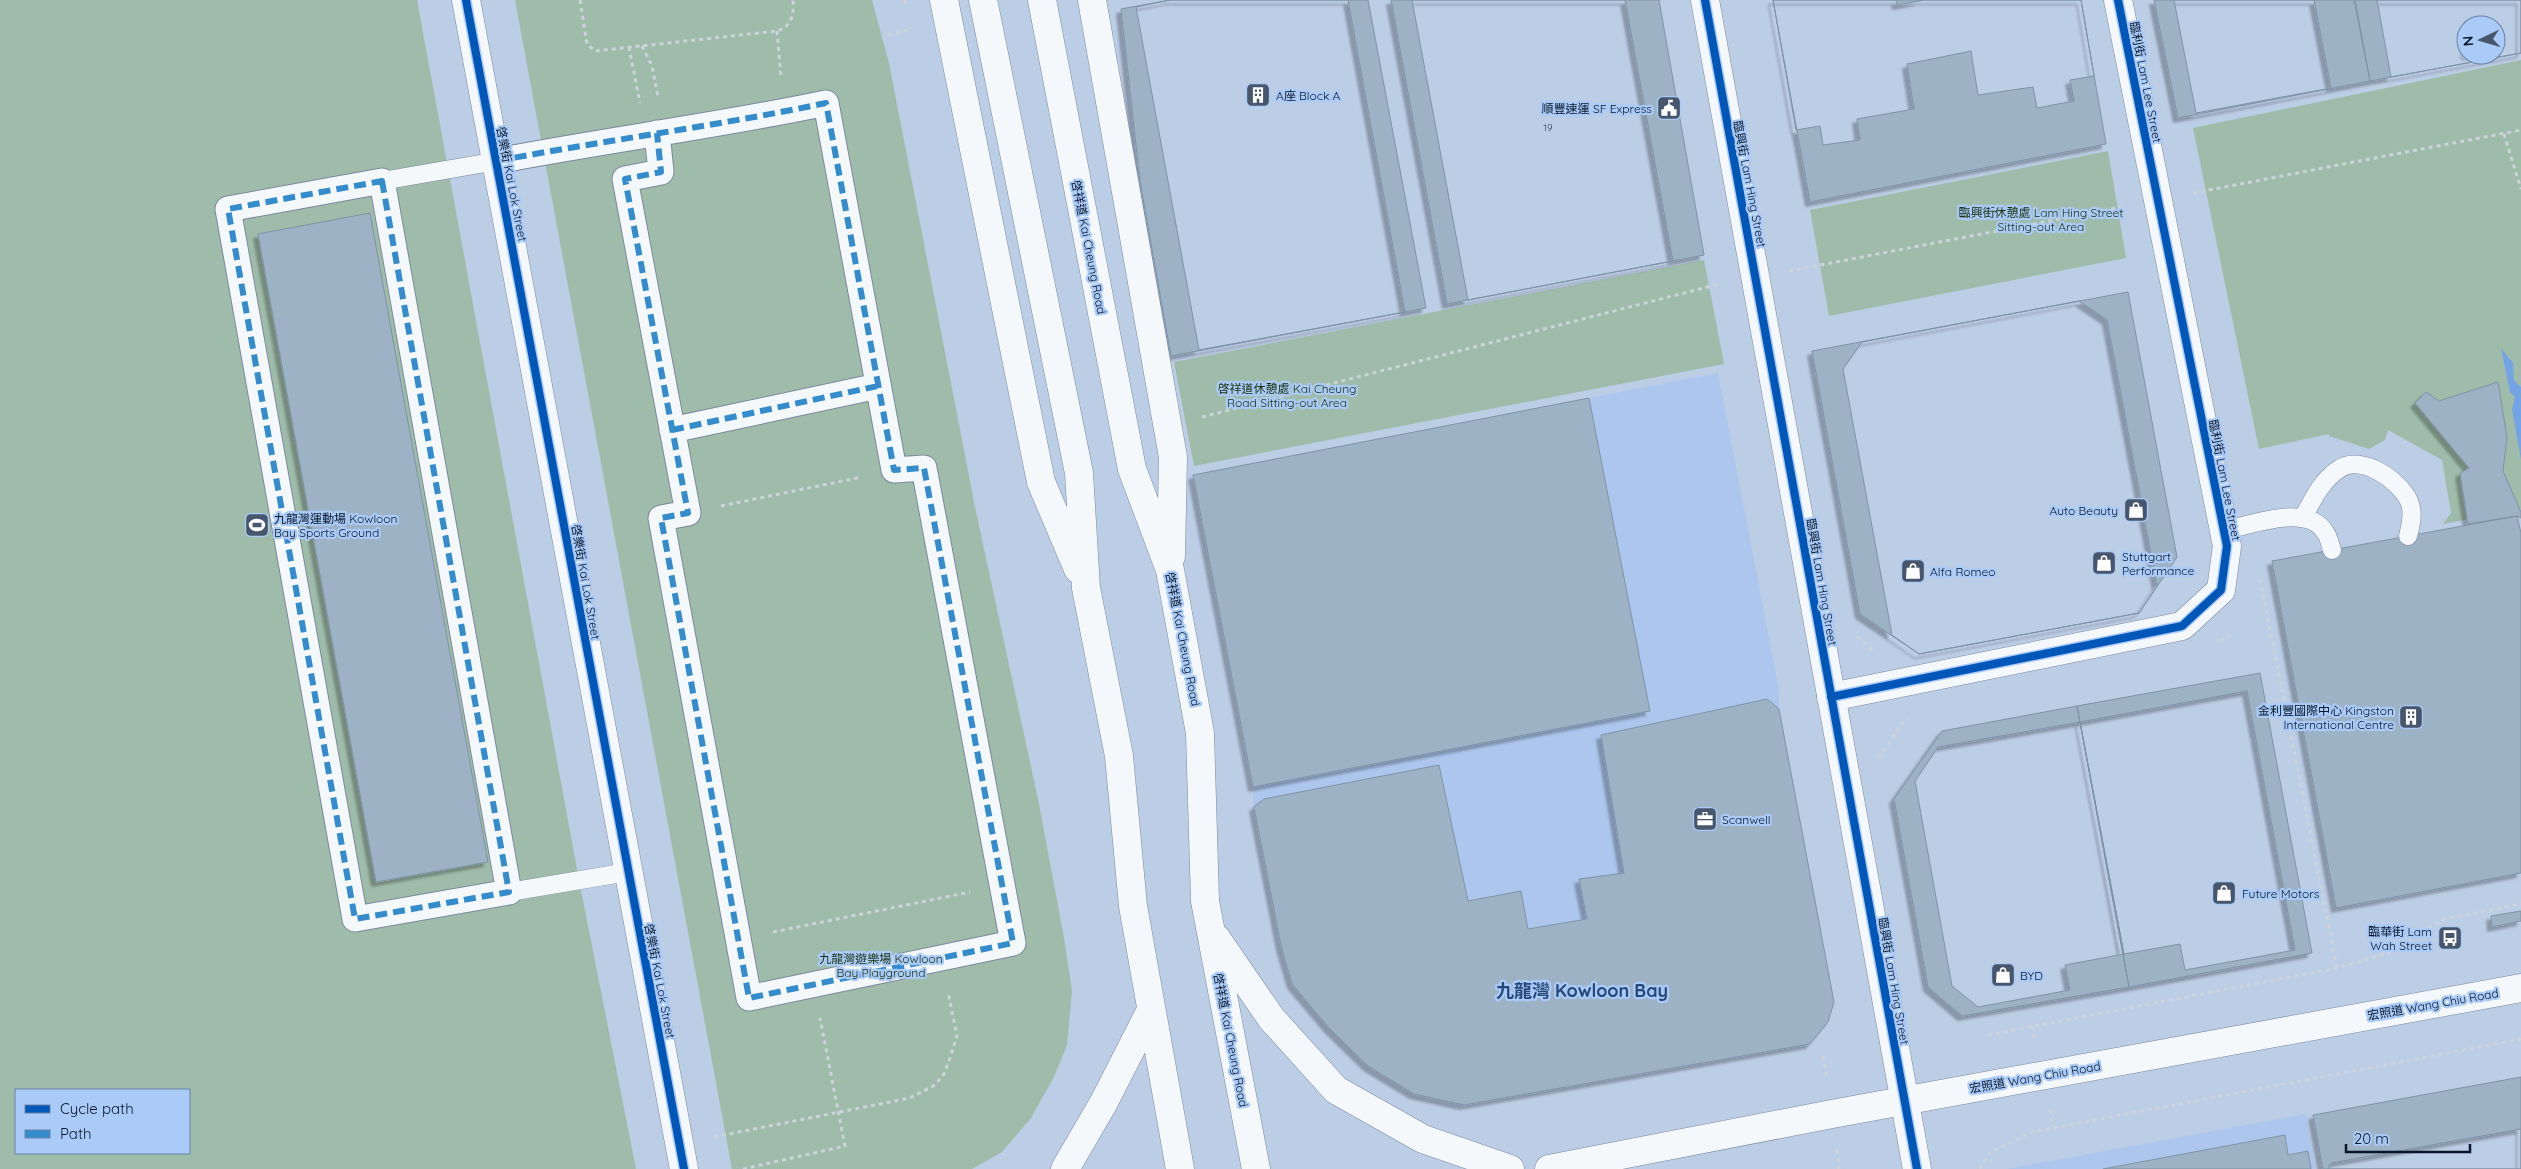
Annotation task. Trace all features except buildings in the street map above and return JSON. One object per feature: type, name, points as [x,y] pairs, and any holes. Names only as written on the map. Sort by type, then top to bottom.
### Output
[{"type":"main road","name":"啓樂街 Kai Lok Street","points":[[466,0],[684,1169]]},
{"type":"main road","points":[[944,0],[1041,482],[1086,588]]},
{"type":"main road","points":[[983,0],[1079,473],[1086,588],[1119,756],[1133,906],[1180,1169]]},
{"type":"main road","name":"啓祥道 Kai Cheung Road","points":[[1042,0],[1132,469],[1170,570],[1200,733],[1205,901],[1256,1169]]},
{"type":"main road","points":[[1092,0],[1174,457],[1170,570]]},
{"type":"main road","name":"臨興街 Lam Hing Street","points":[[1705,0],[1917,1169]]},
{"type":"main road","name":"臨利街 Lam Lee Street","points":[[1831,697],[2182,626],[2221,590],[2227,546],[2118,0]]},
{"type":"main road","points":[[1210,928],[1271,1018],[1336,1090],[1424,1139],[1510,1169]]},
{"type":"main road","name":"宏照道 Wang Chiu Road","points":[[1549,1169],[1904,1101],[2521,988]]},
{"type":"main road","points":[[1064,1169],[1104,1102],[1151,1010]]},
{"type":"street","points":[[496,161],[657,133],[826,104],[894,470],[924,468],[1013,943],[749,998],[661,518],[688,513],[625,179],[661,172],[657,133]]},
{"type":"street","points":[[382,181],[509,892],[355,919],[228,209],[382,181]]},
{"type":"street","points":[[672,430],[878,386]]},
{"type":"lane","points":[[382,181],[496,161]]},
{"type":"lane","points":[[2303,518],[2320,485],[2341,468],[2364,465],[2393,479],[2410,502],[2412,519],[2408,536]]},
{"type":"lane","points":[[2223,531],[2294,515],[2314,521],[2325,531],[2332,550]]},
{"type":"lane","points":[[509,892],[628,872]]},
{"type":"path","points":[[580,0],[587,44],[596,51],[777,31],[785,28],[792,19],[793,0]]},
{"type":"path","points":[[905,0],[908,14]]},
{"type":"path","points":[[888,35],[911,30],[910,22]]},
{"type":"path","points":[[777,31],[781,79]]},
{"type":"path","points":[[642,46],[652,66],[659,102]]},
{"type":"path","points":[[629,47],[641,108]]},
{"type":"path","points":[[2183,195],[2521,130]]},
{"type":"path","points":[[2504,134],[2521,189]]},
{"type":"path","points":[[1795,270],[2123,207]]},
{"type":"path","points":[[1199,417],[1718,284]]},
{"type":"path","points":[[688,513],[894,470]]},
{"type":"path","points":[[2250,525],[2336,968]]},
{"type":"path","points":[[2220,642],[2228,638],[2232,630]]},
{"type":"path","points":[[1856,636],[1879,655]]},
{"type":"path","points":[[1879,758],[1902,723],[1915,715]]},
{"type":"path","points":[[738,939],[1002,886]]},
{"type":"path","points":[[1988,1035],[2336,968],[2392,952],[2444,919],[2521,904]]},
{"type":"path","points":[[725,1135],[910,1098],[936,1084],[944,1074],[957,1036],[948,989]]},
{"type":"path","points":[[743,1169],[845,1146],[819,1015]]},
{"type":"path","points":[[1980,1169],[1989,1153],[2032,1132],[2521,1039]]},
{"type":"shaded area","points":[[1718,373],[1778,685],[1779,709],[1834,1002],[1828,1022],[1810,1044],[1464,1105],[1414,1094],[1368,1066],[1292,984],[1281,946],[1254,807],[1253,787],[1193,475]]},
{"type":"shaded area","points":[[2305,1114],[2315,1169],[2007,1169]]},
{"type":"green space","name":"九龍灣運動場 Kowloon Bay Sports Ground","points":[[0,0],[417,0],[579,880],[636,1169],[0,1169]]},
{"type":"green space","name":"九龍灣遊樂場 Kowloon Bay Playground","points":[[515,0],[872,0],[889,63],[975,507],[1039,804],[1072,991],[1067,1045],[1054,1077],[1031,1118],[1002,1152],[972,1169],[732,1169]]},
{"type":"green space","points":[[2521,60],[2521,509],[2443,524],[2451,513],[2442,460],[2388,430],[2385,440],[2369,449],[2329,436],[2329,434],[2259,449],[2193,128],[2497,65],[2506,65],[2506,63]]},
{"type":"green space","name":"臨興街休憩處 Lam Hing Street Sitting-out Area","points":[[2108,151],[2126,258],[1829,316],[1810,210]]},
{"type":"green space","name":"啓祥道休憩處 Kai Cheung Road Sitting-out Area","points":[[1704,260],[1724,364],[1194,466],[1174,362]]},
{"type":"water","points":[[2501,348],[2513,363],[2514,380],[2521,387],[2521,460],[2512,409],[2515,397],[2510,392]]},
{"type":"marked path","points":[[497,161],[620,139],[662,133],[744,119],[826,103],[894,470],[924,468],[1013,943],[749,998],[661,518],[688,513],[625,179],[661,172],[657,133]]},
{"type":"marked path","points":[[382,181],[509,892],[355,919],[228,209],[382,181]]},
{"type":"marked path","points":[[672,430],[878,386]]},
{"type":"cycle path","points":[[466,0],[684,1169]]},
{"type":"cycle path","points":[[1705,0],[1917,1169]]},
{"type":"cycle path","points":[[1831,697],[2182,626],[2221,590],[2227,546],[2118,0]]},
{"type":"place","name":"A座 Block A","points":[[1258,95]]},
{"type":"place","name":"順豐速運 SF Express","points":[[1669,108]]},
{"type":"place","name":"Auto Beauty","points":[[2136,510]]},
{"type":"place","name":"九龍灣運動場 Kowloon Bay Sports Ground","points":[[257,525]]},
{"type":"place","name":"Stuttgart Performance","points":[[2104,563]]},
{"type":"place","name":"Alfa Romeo","points":[[1913,571]]},
{"type":"place","name":"金利豐國際中心 Kingston International Centre","points":[[2411,717]]},
{"type":"place","name":"Scanwell","points":[[1705,819]]},
{"type":"place","name":"Future Motors","points":[[2224,893]]},
{"type":"place","name":"臨華街 Lam Wah Street","points":[[2450,938]]},
{"type":"place","name":"BYD","points":[[2003,975]]},
{"type":"district","name":"九龍灣 Kowloon Bay","points":[[1582,990]]}]
